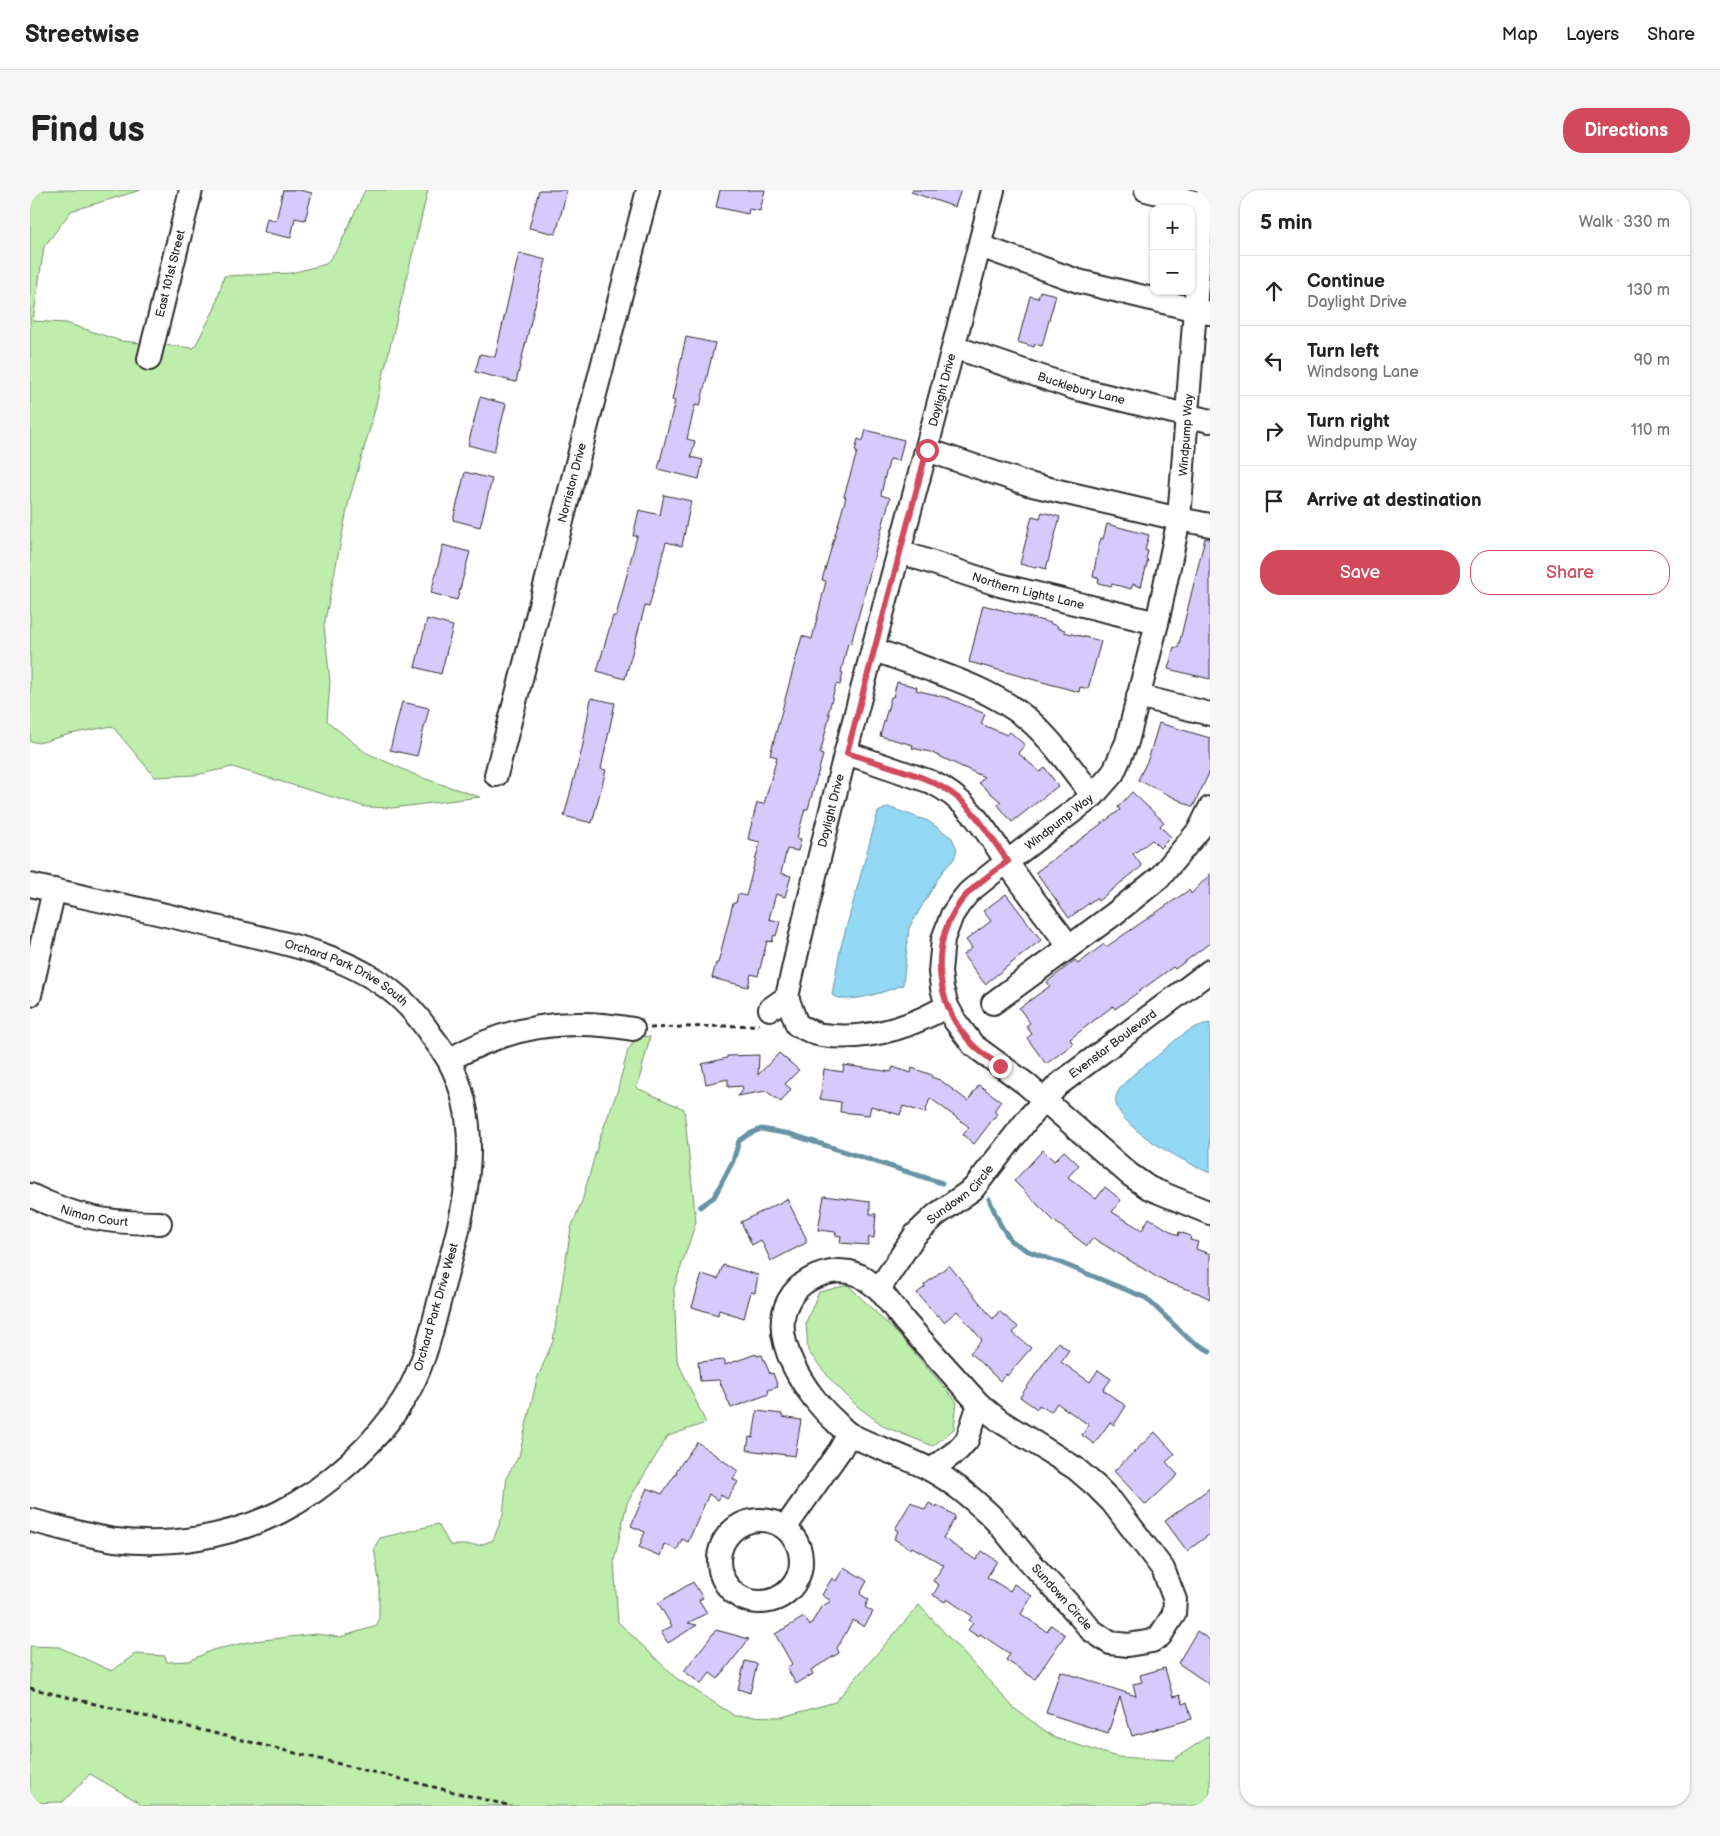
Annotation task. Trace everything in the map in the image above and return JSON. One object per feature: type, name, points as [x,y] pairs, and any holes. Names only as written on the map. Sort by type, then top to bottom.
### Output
[{"type":"street","name":"East 101st Street","points":[[149,359],[191,190]]},
{"type":"street","name":"Norriston Drive","points":[[496,775],[648,190]]},
{"type":"street","name":"Daylight Drive","points":[[772,1011],[847,753],[954,347],[993,190]]},
{"type":"street","points":[[1146,190],[1208,201]]},
{"type":"street","name":"Windpump Way","points":[[1208,201],[1201,231],[1202,312],[1188,416],[1179,519],[1157,623],[1127,742],[1120,759],[1104,785],[1093,796],[969,892],[960,903],[947,927],[943,939],[940,972],[947,1006],[955,1021],[973,1045],[1026,1084],[1129,1174],[1149,1188],[1210,1213]]},
{"type":"street","points":[[980,246],[1078,281],[1202,312]]},
{"type":"street","name":"Bucklebury Lane","points":[[954,347],[1074,388],[1210,421]]},
{"type":"street","points":[[927,450],[1028,484],[1210,525]]},
{"type":"street","name":"Northern Lights Lane","points":[[900,552],[1000,585],[1157,623]]},
{"type":"street","points":[[873,649],[985,691],[1013,708],[1047,738],[1093,796]]},
{"type":"street","points":[[1138,696],[1210,714]]},
{"type":"street","points":[[847,753],[916,776],[945,788],[958,798],[974,813],[1017,877],[1069,946]]},
{"type":"street","points":[[993,1003],[1114,914],[1160,877],[1199,830],[1210,808]]},
{"type":"street","name":"Orchard Park Drive South","points":[[30,885],[244,934],[340,961],[368,974],[392,991],[424,1025],[449,1060]]},
{"type":"street","points":[[30,995],[54,890]]},
{"type":"street","name":"Evenstar Boulevard","points":[[1043,1100],[1068,1076],[1210,971]]},
{"type":"street","points":[[1186,990],[1210,988]]},
{"type":"street","points":[[772,1011],[797,1026],[820,1035],[868,1036],[928,1017],[947,1006]]},
{"type":"street","points":[[449,1060],[489,1040],[526,1029],[548,1025],[588,1023],[633,1029]]},
{"type":"street","name":"Orchard Park Drive West","points":[[30,1520],[112,1540],[148,1543],[198,1538],[237,1529],[282,1511],[310,1493],[350,1461],[387,1424],[404,1398],[418,1371],[450,1263],[466,1192],[469,1158],[467,1122],[463,1100],[449,1060]]},
{"type":"street","name":"Sundown Circle","points":[[879,1288],[915,1235],[936,1215],[973,1189],[1043,1100]]},
{"type":"street","name":"Niman Court","points":[[30,1195],[53,1206],[92,1218],[128,1223],[160,1223]]},
{"type":"street","name":"Sundown Circle","points":[[839,1271],[856,1274],[868,1280],[879,1288],[905,1322],[980,1404],[1000,1421],[1075,1468],[1112,1502],[1163,1569],[1175,1600],[1174,1614],[1160,1636],[1152,1642],[1128,1646],[1110,1643],[1091,1630],[989,1514],[931,1470],[849,1434],[814,1401],[801,1381],[788,1352],[784,1337],[783,1315],[785,1306],[794,1291],[810,1279],[829,1272],[839,1271]]},
{"type":"street","points":[[931,1470],[958,1450],[967,1440],[980,1404]]},
{"type":"street","points":[[785,1528],[840,1450],[849,1434]]},
{"type":"path","points":[[633,1029],[772,1011]]},
{"type":"path","points":[[30,1688],[511,1806]]},
{"type":"green space","points":[[30,190],[141,190],[71,211],[44,247],[33,321],[66,323],[121,341],[194,348],[215,308],[224,276],[291,273],[326,264],[339,247],[365,190],[428,190],[371,425],[349,500],[324,626],[330,681],[327,721],[365,752],[420,777],[480,797],[392,808],[366,807],[232,767],[196,775],[155,777],[112,726],[70,734],[39,743],[30,741]]},
{"type":"green space","points":[[638,1036],[650,1037],[637,1088],[684,1109],[696,1222],[674,1288],[677,1360],[706,1423],[668,1436],[627,1503],[614,1561],[618,1622],[676,1678],[735,1716],[782,1717],[835,1702],[919,1605],[1015,1709],[1055,1738],[1117,1757],[1173,1760],[1210,1735],[1210,1806],[141,1806],[138,1802],[90,1774],[63,1802],[30,1803],[30,1646],[59,1647],[112,1671],[135,1654],[165,1656],[167,1662],[189,1661],[212,1650],[254,1641],[316,1634],[340,1637],[377,1626],[379,1618],[379,1581],[374,1548],[380,1538],[438,1524],[450,1545],[480,1545],[493,1540],[503,1515],[507,1476],[519,1456],[537,1379],[553,1341],[571,1228],[582,1201],[600,1137],[617,1092],[628,1050]]},
{"type":"green space","points":[[848,1285],[899,1335],[957,1402],[954,1429],[933,1446],[885,1427],[857,1406],[831,1380],[808,1351],[806,1322],[819,1292]]},
{"type":"water","points":[[888,807],[928,821],[952,838],[957,849],[954,859],[942,872],[909,928],[903,985],[867,996],[847,999],[838,998],[832,995],[840,950],[878,812]]},
{"type":"water","points":[[1210,1023],[1210,1173],[1169,1152],[1138,1131],[1125,1119],[1117,1108],[1116,1097],[1127,1080],[1174,1041],[1195,1027]]},
{"type":"building","points":[[283,190],[299,190],[312,193],[305,220],[295,218],[291,238],[264,232],[267,218],[276,221]]},
{"type":"building","points":[[539,190],[567,190],[556,234],[529,228]]},
{"type":"building","points":[[720,190],[765,190],[760,211],[749,209],[748,214],[716,207]]},
{"type":"building","points":[[912,190],[961,190],[955,207],[911,192]]},
{"type":"building","points":[[519,253],[546,260],[516,382],[475,372],[480,354],[495,357]]},
{"type":"building","points":[[1040,291],[1056,295],[1042,346],[1035,344],[1034,347],[1018,342],[1030,296],[1038,298]]},
{"type":"building","points":[[686,337],[715,343],[700,406],[695,405],[687,439],[695,441],[691,457],[703,460],[699,479],[658,469],[675,401],[672,400]]},
{"type":"building","points":[[480,397],[506,404],[494,452],[468,445]]},
{"type":"building","points":[[866,430],[904,440],[899,461],[890,459],[885,476],[881,495],[890,498],[851,644],[848,643],[840,685],[836,684],[828,714],[830,714],[820,754],[823,755],[808,809],[805,809],[797,838],[801,839],[798,851],[787,849],[781,873],[791,876],[785,897],[776,894],[769,919],[780,922],[772,942],[767,941],[758,976],[751,974],[748,987],[712,978],[716,963],[718,963],[733,903],[736,903],[738,894],[746,896],[760,842],[748,839],[751,826],[757,803],[764,804],[777,757],[770,755],[802,636],[812,639],[826,581],[822,580],[846,497],[844,496],[857,452],[855,451],[858,439],[863,441]]},
{"type":"building","points":[[465,472],[492,479],[480,527],[453,520]]},
{"type":"building","points":[[664,495],[691,501],[682,546],[666,542],[649,607],[645,606],[625,679],[597,671],[613,616],[616,616],[637,536],[633,536],[639,510],[660,515]]},
{"type":"building","points":[[1042,512],[1060,517],[1046,569],[1020,564],[1032,516],[1040,518]]},
{"type":"building","points":[[1107,524],[1149,535],[1145,550],[1148,551],[1146,559],[1148,560],[1141,587],[1133,584],[1131,589],[1112,584],[1111,586],[1098,583],[1099,578],[1093,577],[1098,549]]},
{"type":"building","points":[[1205,538],[1210,539],[1210,679],[1168,669],[1174,647],[1178,648]]},
{"type":"building","points":[[443,545],[470,552],[457,600],[431,593]]},
{"type":"building","points":[[983,605],[1051,623],[1058,626],[1057,628],[1065,630],[1064,632],[1101,641],[1088,689],[1080,687],[1079,692],[969,662]]},
{"type":"building","points":[[427,619],[453,626],[441,674],[415,667]]},
{"type":"building","points":[[897,682],[917,687],[916,690],[948,698],[985,714],[981,724],[1007,735],[1010,732],[1025,745],[1018,753],[1040,772],[1045,768],[1058,786],[1012,822],[998,805],[1001,802],[979,783],[984,777],[930,752],[912,748],[913,745],[880,736]]},
{"type":"building","points":[[591,698],[615,703],[601,769],[606,770],[592,823],[564,816],[582,749]]},
{"type":"building","points":[[402,702],[429,708],[417,756],[390,750]]},
{"type":"building","points":[[1159,723],[1210,738],[1210,771],[1193,807],[1138,780],[1149,757]]},
{"type":"building","points":[[1132,792],[1164,822],[1160,826],[1171,837],[1160,848],[1152,840],[1133,854],[1142,866],[1098,901],[1096,898],[1069,918],[1036,872],[1120,810],[1118,807]]},
{"type":"building","points":[[1210,874],[1210,943],[1115,1009],[1113,1006],[1070,1039],[1073,1044],[1046,1064],[1027,1038],[1032,1034],[1026,1026],[1030,1023],[1019,1008],[1050,986],[1047,982],[1075,960],[1078,964],[1104,944],[1106,947],[1189,890],[1191,894]]},
{"type":"building","points":[[1006,894],[1041,940],[985,984],[963,955],[972,948],[966,940],[991,921],[983,911]]},
{"type":"building","points":[[779,1053],[799,1070],[785,1084],[791,1089],[781,1102],[766,1091],[737,1096],[743,1090],[742,1086],[728,1087],[728,1079],[706,1084],[702,1064],[727,1058],[727,1056],[759,1055],[758,1075]]},
{"type":"building","points":[[844,1065],[891,1072],[893,1067],[911,1073],[912,1068],[932,1075],[931,1077],[940,1080],[968,1101],[979,1085],[1001,1101],[994,1111],[997,1114],[974,1144],[963,1135],[969,1127],[930,1098],[925,1113],[903,1106],[900,1115],[871,1106],[869,1115],[840,1112],[841,1102],[820,1099],[824,1069],[843,1072]]},
{"type":"building","points":[[1043,1150],[1054,1161],[1064,1151],[1079,1165],[1068,1177],[1096,1199],[1105,1187],[1121,1200],[1112,1212],[1142,1230],[1149,1218],[1178,1236],[1179,1232],[1191,1236],[1190,1240],[1198,1242],[1196,1249],[1210,1254],[1210,1299],[1163,1281],[1093,1238],[1087,1246],[1054,1221],[1014,1181]]},
{"type":"building","points":[[824,1196],[870,1202],[870,1214],[876,1214],[874,1238],[869,1237],[868,1245],[840,1243],[841,1236],[835,1235],[836,1232],[818,1230]]},
{"type":"building","points":[[787,1199],[806,1238],[806,1243],[771,1261],[761,1240],[752,1245],[741,1222]]},
{"type":"building","points":[[723,1265],[758,1275],[755,1293],[751,1292],[744,1318],[719,1310],[718,1315],[692,1307],[702,1274],[718,1279]]},
{"type":"building","points":[[949,1265],[993,1319],[999,1311],[1018,1327],[1013,1333],[1031,1348],[1007,1376],[1006,1374],[1000,1381],[970,1353],[982,1340],[957,1311],[944,1322],[917,1293]]},
{"type":"building","points":[[1058,1342],[1069,1350],[1061,1362],[1090,1382],[1098,1370],[1111,1379],[1103,1390],[1126,1406],[1114,1425],[1110,1422],[1094,1444],[1082,1435],[1089,1425],[1057,1403],[1051,1412],[1039,1405],[1037,1409],[1020,1397]]},
{"type":"building","points":[[756,1354],[757,1356],[762,1355],[770,1374],[773,1373],[778,1387],[768,1390],[769,1394],[731,1408],[719,1380],[700,1381],[698,1362],[725,1360],[725,1365]]},
{"type":"building","points":[[757,1411],[782,1414],[782,1417],[801,1420],[795,1456],[747,1450],[749,1437],[753,1438]]},
{"type":"building","points":[[1155,1432],[1175,1454],[1166,1462],[1178,1475],[1146,1505],[1114,1471]]},
{"type":"building","points":[[697,1442],[738,1471],[733,1479],[738,1482],[727,1499],[721,1495],[717,1500],[709,1494],[688,1542],[682,1539],[677,1550],[664,1544],[660,1556],[639,1547],[645,1532],[631,1526],[647,1488],[662,1494]]},
{"type":"building","points":[[1210,1488],[1210,1534],[1187,1551],[1165,1521]]},
{"type":"building","points":[[911,1502],[925,1510],[929,1503],[936,1507],[937,1505],[954,1515],[955,1518],[943,1538],[976,1560],[982,1551],[997,1561],[987,1577],[1010,1591],[1014,1584],[1032,1596],[1021,1614],[1047,1632],[1051,1625],[1065,1635],[1035,1679],[1006,1660],[1010,1654],[980,1634],[979,1637],[968,1630],[973,1623],[969,1620],[972,1616],[947,1599],[945,1602],[933,1595],[939,1585],[933,1581],[944,1565],[894,1539],[898,1531],[895,1529]]},
{"type":"building","points":[[844,1567],[867,1581],[860,1594],[869,1600],[865,1607],[873,1612],[864,1627],[853,1620],[837,1648],[839,1653],[811,1670],[813,1674],[796,1684],[787,1668],[792,1664],[775,1634],[804,1617],[810,1626],[821,1607],[831,1601],[822,1595],[832,1578],[836,1581]]},
{"type":"building","points":[[693,1582],[703,1598],[699,1600],[707,1613],[688,1623],[697,1625],[668,1643],[661,1632],[672,1626],[658,1603]]},
{"type":"building","points":[[716,1630],[749,1639],[718,1679],[710,1673],[701,1684],[684,1671]]},
{"type":"building","points":[[1197,1631],[1210,1640],[1210,1685],[1178,1663]]},
{"type":"building","points":[[745,1661],[757,1664],[750,1693],[738,1689]]},
{"type":"building","points":[[1165,1668],[1173,1697],[1180,1695],[1183,1704],[1187,1702],[1192,1719],[1132,1736],[1120,1697],[1108,1733],[1046,1713],[1060,1671],[1136,1696],[1133,1684],[1142,1682],[1140,1675]]},
{"type":"waterway","points":[[700,1207],[714,1197],[733,1161],[739,1141],[761,1129],[790,1134],[942,1183]]},
{"type":"waterway","points":[[989,1199],[1000,1224],[1011,1241],[1028,1251],[1146,1298],[1190,1340],[1210,1351]]},
{"type":"route","points":[[927,450],[847,753],[916,776],[945,788],[974,813],[1008,861],[969,892],[952,915],[943,939],[940,972],[947,1006],[955,1021],[973,1045],[1000,1066]]}]
